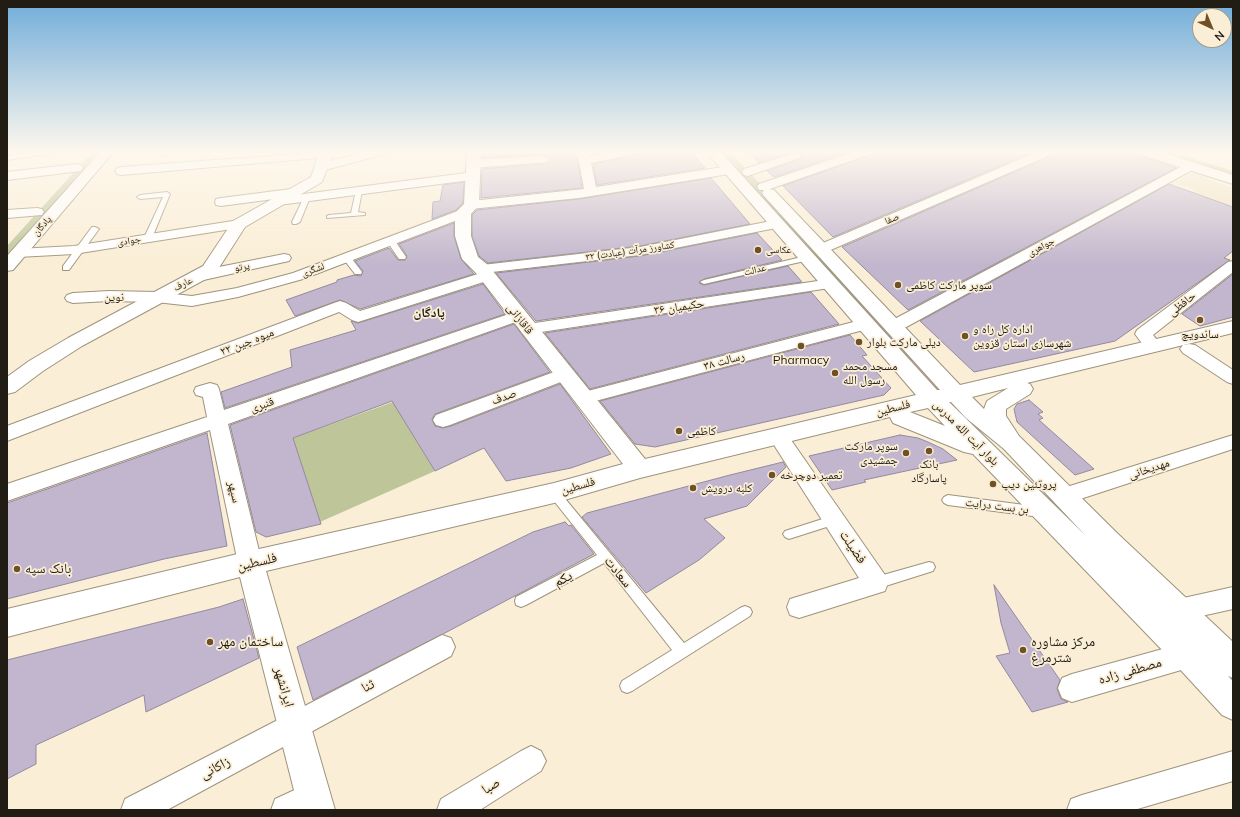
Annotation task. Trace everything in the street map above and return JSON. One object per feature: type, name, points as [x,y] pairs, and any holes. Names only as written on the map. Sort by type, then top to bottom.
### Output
[{"type":"main road","name":"پادگان","points":[[7,266],[13,250],[37,212],[59,188]]},
{"type":"main road","name":"پادگان","points":[[13,250],[72,188]]},
{"type":"main road","name":"عارف","points":[[7,387],[36,366],[75,342],[156,297],[200,276],[209,270],[239,224],[293,197],[305,188]]},
{"type":"main road","name":"قاقازانی","points":[[470,188],[463,236],[466,250],[470,259],[485,272],[640,469]]},
{"type":"main road","name":"بلوار آیت الله مدرس","points":[[748,188],[813,254],[893,327],[926,362],[946,398],[986,452],[1055,504],[1109,542],[1179,610],[1188,642],[1233,663]]},
{"type":"main road","name":"بلوار آیت الله مدرس","points":[[764,188],[776,215]]},
{"type":"main road","name":"بلوار آیت الله مدرس","points":[[813,254],[831,284],[902,366],[946,398],[974,413],[1012,443],[1055,504],[1188,642],[1233,704]]},
{"type":"main road","points":[[852,309],[884,337],[946,398],[1016,473],[1068,514],[1109,542]]},
{"type":"main road","name":"فلسطین","points":[[1016,385],[1153,346],[1233,327]]},
{"type":"main road","name":"فلسطین","points":[[554,493],[640,478],[784,445],[946,398],[1016,385],[1188,349],[1233,338]]},
{"type":"main road","points":[[926,362],[959,375],[1016,385]]},
{"type":"main road","points":[[902,366],[902,389],[897,413],[986,452]]},
{"type":"main road","points":[[1012,443],[995,416],[995,406],[1016,385]]},
{"type":"main road","name":"فلسطین","points":[[7,623],[250,563],[554,493],[640,469],[897,413]]},
{"type":"main road","name":"ایرانشهر","points":[[250,563],[315,803]]},
{"type":"street","points":[[221,202],[359,191],[371,188]]},
{"type":"street","name":"لشگری","points":[[156,297],[192,300],[238,292],[298,276],[467,209],[615,188]]},
{"type":"street","name":"صفا","points":[[813,254],[964,188]]},
{"type":"street","name":"جواهری","points":[[893,327],[1149,188]]},
{"type":"street","points":[[7,214],[37,212]]},
{"type":"street","name":"۳۲ کشاورز مرآت (عبادت)","points":[[485,272],[640,251],[776,215]]},
{"type":"street","name":"جوادی","points":[[13,250],[80,249],[239,224]]},
{"type":"street","name":"پرتو","points":[[200,276],[284,258]]},
{"type":"street","name":"حافظی","points":[[1153,346],[1143,334],[1233,265]]},
{"type":"street","name":"۲۲ میوه چین","points":[[7,434],[340,306],[358,317],[485,272]]},
{"type":"street","name":"۳۶ حکیمیان","points":[[523,322],[831,284]]},
{"type":"street","name":"نوین","points":[[73,298],[109,296],[156,297]]},
{"type":"street","name":"قنبری","points":[[7,493],[218,420],[523,322]]},
{"type":"street","name":"۳۸ رسالت","points":[[584,398],[865,324]]},
{"type":"street","points":[[1188,349],[1233,378]]},
{"type":"street","name":"صدف","points":[[443,420],[565,374]]},
{"type":"street","name":"سپهر","points":[[203,391],[210,389],[250,563]]},
{"type":"street","name":"مهدیخانی","points":[[1055,504],[1233,442]]},
{"type":"street","name":"فضیلت","points":[[784,445],[876,583]]},
{"type":"street","points":[[799,607],[876,583]]},
{"type":"street","points":[[1179,610],[1233,598]]},
{"type":"street","name":"مصطفی زاده","points":[[1072,688],[1188,642]]},
{"type":"street","name":"ثنا","points":[[294,726],[442,647]]},
{"type":"street","name":"زاکانی","points":[[136,810],[294,726]]},
{"type":"street","name":"صبا","points":[[452,810],[531,761]]},
{"type":"street","points":[[1090,809],[1233,766]]},
{"type":"street","points":[[286,810],[315,803]]},
{"type":"lane","points":[[354,214],[359,191]]},
{"type":"lane","points":[[140,197],[167,194],[148,238]]},
{"type":"lane","points":[[293,197],[296,222]]},
{"type":"lane","points":[[329,217],[363,214]]},
{"type":"lane","points":[[66,268],[95,229]]},
{"type":"lane","points":[[390,240],[402,257]]},
{"type":"lane","name":"عدالت","points":[[704,282],[813,254]]},
{"type":"lane","points":[[346,257],[358,272]]},
{"type":"lane","name":"سعادت","points":[[554,493],[682,652]]},
{"type":"lane","name":"بن بست درایت","points":[[948,500],[1055,504]]},
{"type":"lane","points":[[789,534],[834,520]]},
{"type":"lane","name":"یکم","points":[[520,601],[606,556]]},
{"type":"lane","points":[[876,583],[929,567]]},
{"type":"lane","points":[[627,686],[745,612]]},
{"type":"shaded area","points":[[1190,188],[1233,188],[1233,206],[1191,192],[1196,190]]},
{"type":"green space","points":[[59,188],[75,188],[7,266],[7,246]]},
{"type":"green space","points":[[745,188],[764,188],[783,208],[764,210]]},
{"type":"green space","points":[[778,214],[789,215],[916,362],[910,360],[852,309],[770,216]]},
{"type":"green space","points":[[393,402],[435,471],[320,522],[293,438]]},
{"type":"building","points":[[442,188],[464,188],[463,203],[456,210],[432,219],[433,202],[440,201]]},
{"type":"building","points":[[481,188],[581,188],[481,198]]},
{"type":"building","points":[[647,188],[720,188],[750,224],[640,246],[488,263],[479,256],[472,236],[472,215],[477,210],[579,199]]},
{"type":"building","points":[[785,188],[948,188],[833,237]]},
{"type":"building","points":[[977,188],[1138,188],[908,310],[842,247]]},
{"type":"building","points":[[1161,188],[1180,188],[1233,207],[1233,251],[1224,258],[1230,260],[1115,341],[974,372],[920,321]]},
{"type":"building","points":[[454,223],[454,236],[461,259],[474,274],[360,309],[340,300],[295,316],[286,300],[337,282],[337,280],[354,275],[361,276],[363,271],[355,261],[389,248],[398,260],[405,260],[407,256],[399,244]]},
{"type":"building","points":[[757,233],[782,260],[704,279],[699,283],[704,285],[788,266],[802,282],[536,321],[496,273],[640,256]]},
{"type":"building","points":[[1233,274],[1233,317],[1200,326],[1182,314]]},
{"type":"building","points":[[483,284],[505,314],[225,408],[221,392],[292,367],[290,350],[356,330],[351,321],[358,323]]},
{"type":"building","points":[[811,292],[839,324],[590,389],[545,333]]},
{"type":"building","points":[[514,324],[550,372],[435,414],[432,419],[435,426],[443,428],[451,426],[560,384],[611,454],[571,468],[506,481],[484,448],[435,471],[392,401],[293,438],[321,524],[266,537],[256,532],[230,425]]},
{"type":"building","points":[[850,335],[867,355],[862,356],[891,388],[884,395],[655,447],[635,444],[600,401]]},
{"type":"building","points":[[1029,400],[1043,412],[1038,414],[1043,418],[1039,420],[1094,469],[1075,475],[1017,422],[1014,409],[1017,404]]},
{"type":"building","points":[[207,433],[227,546],[164,559],[7,599],[7,503]]},
{"type":"building","points":[[900,435],[918,438],[928,442],[943,449],[957,460],[864,480],[866,482],[832,490],[809,456]]},
{"type":"building","points":[[783,462],[786,467],[747,506],[704,519],[725,538],[699,560],[646,593],[582,517],[587,513]]},
{"type":"building","points":[[565,522],[569,526],[571,525],[594,554],[443,634],[313,700],[297,647],[533,532]]},
{"type":"building","name":"مرکز مشاوره شترمرغ","points":[[994,585],[1060,680],[1057,689],[1061,699],[1068,702],[1032,712],[996,656],[1010,653],[1001,623]]},
{"type":"building","points":[[243,599],[259,658],[146,712],[144,695],[36,745],[36,764],[7,779],[7,660],[219,607]]},
{"type":"place","name":"عکاسی","points":[[758,250]]},
{"type":"place","name":"سوپر مارکت کاظمی","points":[[898,285]]},
{"type":"place","name":"ساندویچ","points":[[1200,320]]},
{"type":"place","name":"اداره کل راه و شهرسازی استان قزوین","points":[[965,336]]},
{"type":"place","name":"دیلی مارکت بلوار","points":[[859,342]]},
{"type":"place","name":"Pharmacy","points":[[801,346]]},
{"type":"place","name":"مسجد محمد رسول الله","points":[[835,373]]},
{"type":"place","name":"کاظمی","points":[[679,431]]},
{"type":"place","name":"بانک پاسارگاد","points":[[929,451]]},
{"type":"place","name":"سوپر مارکت جمشیدی","points":[[906,453]]},
{"type":"place","name":"تعمیر دوچرخه","points":[[772,475]]},
{"type":"place","name":"پروتئین دیپ","points":[[993,484]]},
{"type":"place","name":"کلبه درویش","points":[[693,488]]},
{"type":"place","name":"بانک سپه","points":[[17,569]]},
{"type":"place","name":"ساختمان مهر","points":[[210,642]]},
{"type":"place","name":"مرکز مشاوره شترمرغ","points":[[1023,650]]},
{"type":"district","name":"پادگان","points":[[429,313]]}]
